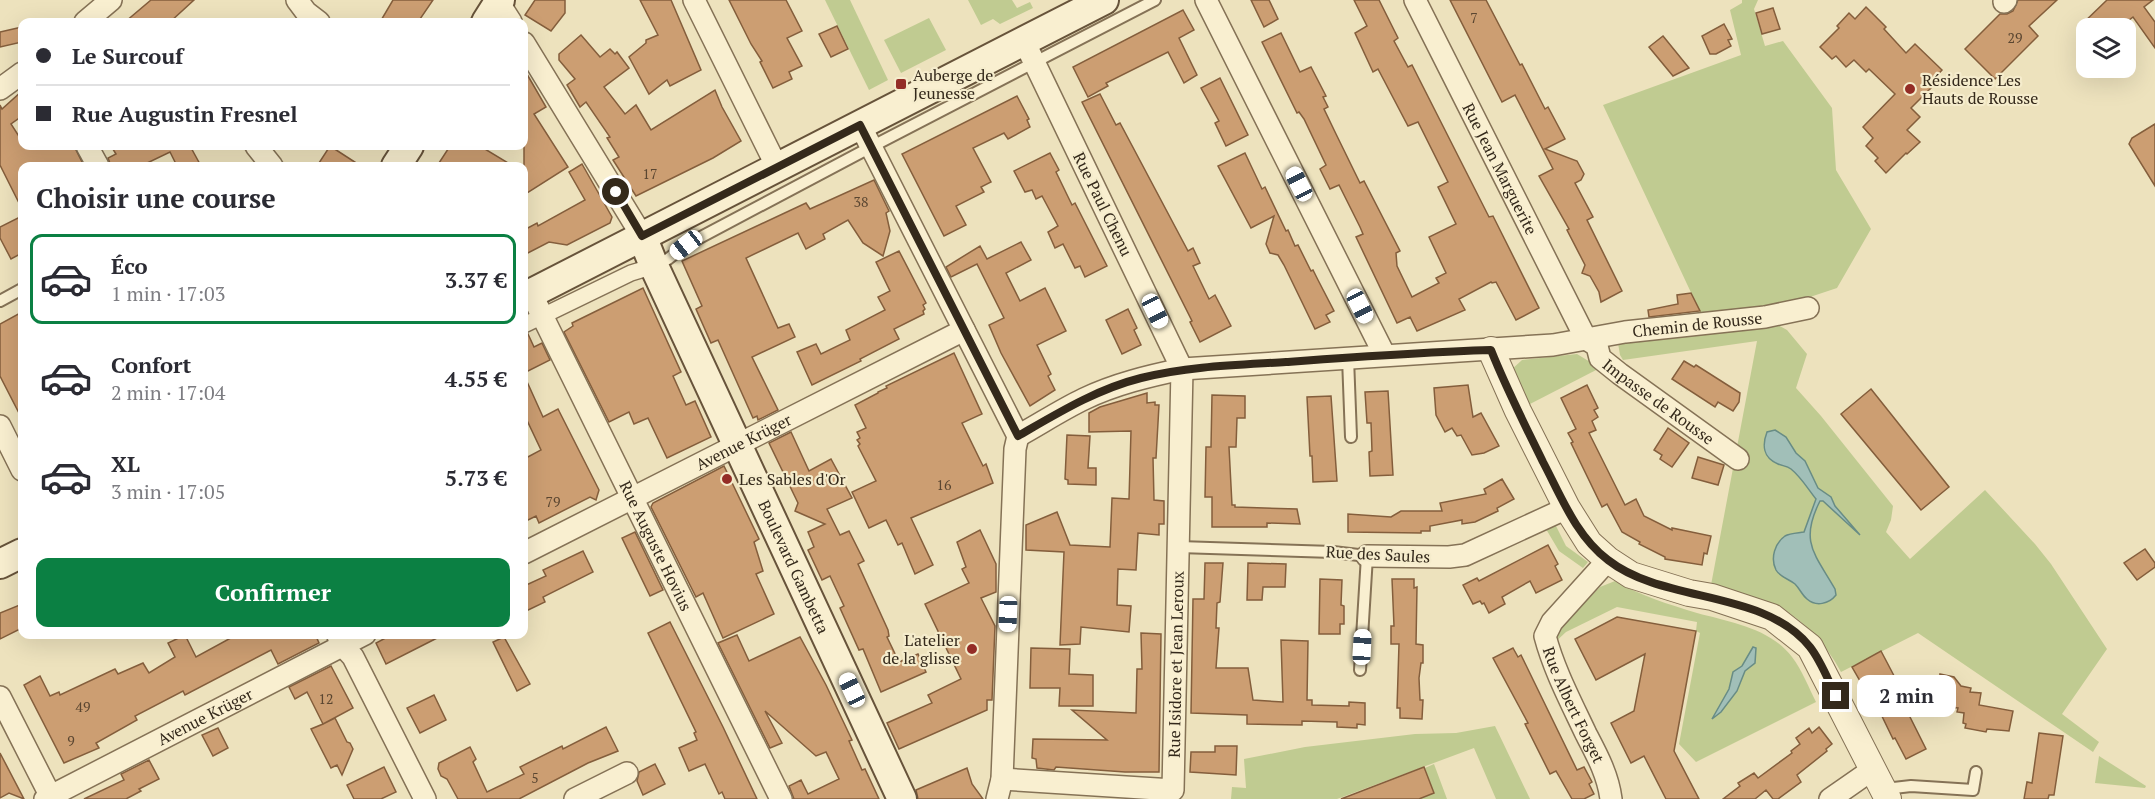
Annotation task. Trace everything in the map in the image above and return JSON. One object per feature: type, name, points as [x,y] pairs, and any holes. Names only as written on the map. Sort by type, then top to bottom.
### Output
[{"type":"main road","points":[[533,302],[642,236],[777,167],[865,136],[1030,51],[1104,0]]},
{"type":"main road","name":"Boulevard Gambetta","points":[[642,236],[902,799]]},
{"type":"main road","points":[[0,564],[18,555]]},
{"type":"street","points":[[90,18],[111,0]]},
{"type":"street","points":[[297,0],[314,18]]},
{"type":"street","points":[[694,0],[777,167]]},
{"type":"street","points":[[1206,0],[1384,354]]},
{"type":"street","name":"Rue Jean Marguerite","points":[[1414,0],[1586,339]]},
{"type":"street","points":[[528,50],[642,236]]},
{"type":"street","name":"Rue Paul Chenu","points":[[1030,51],[1182,369]]},
{"type":"street","points":[[0,89],[18,76]]},
{"type":"street","points":[[865,136],[1018,436],[1015,449],[1000,789]]},
{"type":"street","points":[[259,150],[269,162]]},
{"type":"street","points":[[533,302],[654,266]]},
{"type":"street","name":"Rue Auguste Hovius","points":[[533,302],[633,497],[781,799]]},
{"type":"street","name":"Chemin de Rousse","points":[[1018,436],[1084,399],[1110,388],[1182,369],[1384,354],[1553,345],[1625,332],[1766,317],[1808,308]]},
{"type":"street","name":"Avenue Krüger","points":[[528,551],[964,330]]},
{"type":"street","name":"Impasse de Rousse","points":[[1586,339],[1597,346],[1600,358],[1620,374],[1738,459]]},
{"type":"street","points":[[1491,350],[1518,411],[1567,508],[1589,543],[1608,560],[1631,575],[1689,593],[1712,597],[1772,617],[1790,629],[1810,647],[1881,786]]},
{"type":"street","name":"Rue Isidore et Jean Leroux","points":[[1000,789],[1107,793],[1173,790],[1182,369]]},
{"type":"street","points":[[0,426],[18,462]]},
{"type":"street","name":"Rue des Saules","points":[[1367,556],[1449,558],[1465,555],[1567,508]]},
{"type":"street","name":"Rue Albert Forget","points":[[1608,560],[1552,622],[1545,636],[1549,651],[1603,770],[1611,799]]},
{"type":"street","points":[[341,640],[353,657],[425,799]]},
{"type":"street","name":"Avenue Krüger","points":[[50,798],[341,640]]},
{"type":"street","points":[[0,696],[50,798]]},
{"type":"street","points":[[575,799],[627,773]]},
{"type":"street","points":[[1830,799],[1866,774],[1881,786]]},
{"type":"lane","points":[[1030,51],[1155,0]]},
{"type":"lane","points":[[654,266],[865,136]]},
{"type":"lane","points":[[0,301],[18,291]]},
{"type":"lane","points":[[1348,358],[1351,437]]},
{"type":"lane","name":"Rue des Saules","points":[[1179,547],[1333,552],[1367,556]]},
{"type":"lane","points":[[1360,670],[1367,556]]},
{"type":"lane","points":[[1881,786],[1973,790],[1976,772]]},
{"type":"green space","points":[[825,0],[850,0],[888,80],[869,90]]},
{"type":"green space","points":[[968,0],[1012,0],[1017,8],[1030,2],[1033,8],[1000,24],[993,19],[981,25]]},
{"type":"green space","points":[[1742,0],[1758,0],[1754,9],[1765,46],[1783,41],[1832,108],[1836,170],[1871,229],[1837,288],[1798,301],[1702,316],[1603,105],[1741,55],[1730,10],[1742,3]]},
{"type":"green space","points":[[929,18],[946,50],[901,73],[884,40]]},
{"type":"green space","points":[[1778,325],[1787,330],[1807,354],[1796,388],[1893,506],[1886,532],[1910,559],[1985,490],[2051,564],[2107,649],[2062,714],[2099,742],[2093,752],[1918,633],[1841,672],[1829,652],[1814,634],[1788,612],[1762,600],[1711,585],[1757,341],[1623,360],[1618,343]]},
{"type":"green space","points":[[1577,354],[1600,368],[1530,404],[1523,402],[1510,371],[1522,360]]},
{"type":"green space","points":[[1555,524],[1566,546],[1588,562],[1583,568],[1559,551],[1546,529]]},
{"type":"green space","points":[[1615,581],[1655,599],[1736,623],[1773,639],[1796,662],[1816,702],[1696,762],[1679,744],[1700,633],[1696,631],[1697,622],[1617,607],[1566,632],[1551,646],[1558,630],[1600,587]]},
{"type":"green space","points":[[1495,726],[1530,799],[1496,799],[1474,748],[1337,799],[1231,799],[1232,787],[1246,788],[1244,759],[1305,747],[1415,734],[1456,733]]},
{"type":"green space","points":[[2099,756],[2146,786],[2145,788],[2095,783]]},
{"type":"green space","points":[[1434,764],[1447,799],[1419,799],[1434,793],[1425,768]]},
{"type":"water","points":[[1775,430],[1786,437],[1796,453],[1805,461],[1818,488],[1831,497],[1835,506],[1860,535],[1823,501],[1820,501],[1814,515],[1810,538],[1816,557],[1835,589],[1836,595],[1826,602],[1818,604],[1807,599],[1795,584],[1776,570],[1774,565],[1774,551],[1781,539],[1787,535],[1804,532],[1816,499],[1795,472],[1773,461],[1767,455],[1764,446],[1767,432]]},
{"type":"water","points":[[1753,647],[1756,648],[1755,663],[1745,671],[1737,691],[1721,712],[1712,719],[1729,689],[1733,672],[1742,666]]},
{"type":"building","points":[[151,0],[194,0],[174,18],[130,18]]},
{"type":"building","points":[[393,0],[433,0],[421,18],[382,18]]},
{"type":"building","points":[[535,0],[565,0],[565,13],[551,31],[525,15]]},
{"type":"building","points":[[640,0],[671,0],[701,70],[670,86],[667,80],[649,94],[629,57],[646,43],[646,40],[658,35]]},
{"type":"building","points":[[729,0],[786,0],[802,31],[787,38],[802,66],[789,72],[792,79],[773,88],[760,62],[762,61]]},
{"type":"building","points":[[1251,0],[1269,0],[1278,19],[1264,27]]},
{"type":"building","points":[[1354,0],[1379,0],[1398,38],[1394,41],[1408,67],[1412,65],[1489,217],[1493,216],[1539,308],[1516,320],[1496,282],[1491,282],[1459,299],[1465,310],[1417,331],[1410,317],[1397,323],[1356,237],[1363,234],[1360,227],[1339,185],[1330,189],[1320,169],[1326,165],[1262,42],[1281,33],[1300,72],[1311,67],[1326,96],[1323,97],[1328,107],[1324,109],[1336,134],[1360,183],[1364,181],[1400,251],[1396,253],[1397,266],[1412,297],[1439,283],[1436,278],[1446,273],[1429,237],[1456,224],[1438,187],[1448,182],[1418,122],[1408,126],[1378,69],[1373,72],[1355,33],[1367,26]]},
{"type":"building","points":[[1450,0],[1486,0],[1545,109],[1548,107],[1565,139],[1545,149],[1577,161],[1584,174],[1581,180],[1575,183],[1593,217],[1587,220],[1622,291],[1601,302],[1599,292],[1590,276],[1582,273],[1585,265],[1567,230],[1569,229],[1539,176],[1553,169],[1515,95],[1502,102]]},
{"type":"building","points":[[2018,0],[2057,0],[2029,26],[2038,36],[1995,79],[1965,49],[2000,14],[2013,11]]},
{"type":"building","points":[[2107,0],[2153,0],[2144,7],[2155,22],[2155,48],[2136,18],[2088,18]]},
{"type":"building","name":"Résidence Les Hauts de Rousse","points":[[1866,7],[1886,27],[1884,29],[1906,53],[1915,44],[1942,70],[1931,82],[1934,85],[1911,108],[1920,117],[1907,130],[1920,142],[1886,173],[1875,161],[1878,158],[1866,146],[1873,138],[1863,127],[1895,94],[1869,69],[1866,72],[1854,60],[1846,67],[1836,56],[1832,59],[1820,47],[1839,28],[1837,26],[1849,13],[1855,19]]},
{"type":"building","points":[[1773,8],[1780,29],[1762,34],[1756,13]]},
{"type":"building","points":[[1183,10],[1194,30],[1179,38],[1197,75],[1184,83],[1168,52],[1106,83],[1108,86],[1088,97],[1073,67]]},
{"type":"building","points":[[1724,24],[1732,39],[1728,40],[1731,46],[1716,54],[1710,54],[1702,36]]},
{"type":"building","points":[[837,26],[848,49],[831,57],[819,34]]},
{"type":"building","points":[[18,28],[18,43],[0,47],[0,32]]},
{"type":"building","points":[[581,35],[600,57],[610,49],[615,54],[617,52],[629,68],[604,87],[625,114],[636,105],[651,130],[715,90],[741,141],[713,158],[636,196],[613,160],[619,157],[607,138],[610,137],[586,102],[580,107],[567,85],[575,79],[559,60],[559,54]]},
{"type":"building","points":[[1663,36],[1689,68],[1673,76],[1649,47]]},
{"type":"building","points":[[528,76],[546,107],[534,114],[568,167],[528,192],[528,162],[524,162],[524,150],[528,150]]},
{"type":"building","points":[[1220,78],[1248,135],[1226,146],[1215,123],[1219,121],[1201,88]]},
{"type":"building","points":[[1100,94],[1116,125],[1120,123],[1188,251],[1193,248],[1200,263],[1193,266],[1209,299],[1215,295],[1231,326],[1200,342],[1190,322],[1192,321],[1082,102]]},
{"type":"building","points":[[18,95],[18,119],[11,124],[18,135],[18,150],[76,150],[82,162],[18,162],[18,201],[0,165],[0,105],[2,109]]},
{"type":"building","points":[[1017,96],[1029,119],[1027,120],[1030,127],[1008,139],[1004,133],[973,148],[991,182],[981,187],[984,192],[956,206],[966,225],[944,236],[902,154]]},
{"type":"building","points":[[2155,124],[2155,186],[2129,144],[2132,138]]},
{"type":"building","points":[[114,150],[192,150],[199,162],[175,162],[170,152],[149,162],[110,162],[108,158],[116,154]]},
{"type":"building","points":[[327,150],[336,150],[355,162],[320,162]]},
{"type":"building","points":[[447,150],[487,150],[506,162],[440,162]]},
{"type":"building","points":[[1050,153],[1059,170],[1056,172],[1072,205],[1075,203],[1107,266],[1085,277],[1080,266],[1075,268],[1063,244],[1055,248],[1048,232],[1058,226],[1042,196],[1036,199],[1032,190],[1025,192],[1014,171]]},
{"type":"building","points":[[1245,153],[1262,189],[1265,187],[1286,231],[1288,230],[1295,246],[1298,245],[1311,271],[1313,270],[1334,311],[1326,315],[1330,322],[1315,329],[1284,265],[1278,255],[1270,253],[1266,244],[1274,216],[1251,228],[1218,166]]},
{"type":"building","points":[[582,164],[612,217],[610,223],[567,245],[549,242],[528,253],[528,228],[537,223],[538,226],[585,200],[569,172]]},
{"type":"building","points":[[874,180],[889,211],[886,213],[890,231],[883,256],[863,243],[848,220],[823,234],[825,239],[806,249],[798,233],[746,258],[778,328],[789,324],[795,337],[752,357],[778,410],[758,420],[757,416],[753,418],[718,340],[711,343],[696,309],[702,306],[682,261],[806,203],[810,209]]},
{"type":"building","points":[[18,218],[18,255],[11,259],[0,238],[0,227]]},
{"type":"building","points":[[1021,242],[1031,260],[1006,273],[1020,301],[1045,288],[1066,331],[1037,345],[1051,374],[1048,376],[1055,390],[1030,406],[1001,353],[989,325],[1004,318],[977,264],[951,277],[946,267],[980,246],[987,259]]},
{"type":"building","points":[[899,251],[926,303],[923,305],[924,314],[894,329],[899,339],[812,385],[797,352],[816,344],[821,354],[850,340],[846,330],[885,310],[878,297],[890,291],[876,262]]},
{"type":"building","points":[[643,288],[681,372],[673,376],[686,405],[695,401],[711,437],[667,458],[648,418],[634,424],[629,412],[609,422],[564,332],[573,326],[572,323]]},
{"type":"building","points":[[1691,293],[1700,311],[1649,317],[1648,310],[1678,304],[1677,295]]},
{"type":"building","points":[[1128,309],[1137,328],[1134,330],[1141,345],[1122,354],[1106,320]]},
{"type":"building","points":[[18,314],[18,411],[0,376],[0,324]]},
{"type":"building","points":[[528,334],[534,347],[542,343],[550,360],[528,371]]},
{"type":"building","points":[[954,353],[982,414],[962,423],[983,466],[986,464],[993,483],[911,518],[933,565],[915,574],[902,543],[898,545],[886,520],[869,528],[852,492],[876,481],[858,446],[860,444],[857,440],[860,438],[857,432],[866,428],[855,405],[887,388],[886,386]]},
{"type":"building","points":[[1684,361],[1694,367],[1696,365],[1740,393],[1739,402],[1733,411],[1718,402],[1715,407],[1672,379]]},
{"type":"building","points":[[528,384],[543,417],[558,409],[599,490],[596,500],[590,497],[539,523],[536,516],[528,520],[528,457],[541,450],[528,422]]},
{"type":"building","points":[[1468,385],[1473,417],[1481,413],[1499,446],[1484,453],[1472,455],[1461,435],[1457,436],[1452,428],[1445,432],[1436,415],[1434,388]]},
{"type":"building","points":[[1587,385],[1598,408],[1594,410],[1598,417],[1592,421],[1596,430],[1589,433],[1625,505],[1636,499],[1644,516],[1672,530],[1672,528],[1711,536],[1702,565],[1665,559],[1639,544],[1640,542],[1622,532],[1607,504],[1602,507],[1571,443],[1573,442],[1568,433],[1576,429],[1561,398]]},
{"type":"building","points":[[1871,389],[1949,487],[1921,510],[1841,414]]},
{"type":"building","points":[[1388,391],[1393,475],[1370,476],[1371,423],[1367,423],[1365,392]]},
{"type":"building","points":[[1147,393],[1147,403],[1155,402],[1155,405],[1159,405],[1156,458],[1153,458],[1154,500],[1164,501],[1164,524],[1159,524],[1159,535],[1138,533],[1136,570],[1118,569],[1117,605],[1131,606],[1129,632],[1081,627],[1080,644],[1060,645],[1064,552],[1026,550],[1026,525],[1057,512],[1070,545],[1110,547],[1112,498],[1129,499],[1131,431],[1089,432],[1089,413],[1100,407]]},
{"type":"building","points":[[1212,395],[1245,396],[1245,418],[1237,418],[1236,447],[1229,447],[1232,505],[1235,507],[1297,509],[1300,524],[1267,523],[1267,527],[1212,527],[1212,497],[1205,497],[1206,447],[1211,447]]},
{"type":"building","points":[[1331,396],[1337,481],[1313,482],[1307,397]]},
{"type":"building","points":[[1668,428],[1689,443],[1672,467],[1660,459],[1662,455],[1654,450]]},
{"type":"building","points":[[791,432],[809,471],[831,459],[852,498],[827,509],[840,535],[849,531],[864,561],[858,564],[888,630],[889,636],[887,637],[899,662],[918,654],[926,672],[881,692],[863,649],[859,650],[840,608],[844,606],[830,576],[822,580],[808,550],[814,547],[808,532],[825,524],[795,511],[798,503],[769,443]]},
{"type":"building","points":[[1067,435],[1090,436],[1088,468],[1096,468],[1096,485],[1068,484],[1068,480],[1065,479]]},
{"type":"building","points":[[1698,457],[1724,465],[1718,485],[1692,478]]},
{"type":"building","points":[[724,466],[759,539],[754,542],[763,571],[756,574],[774,614],[723,638],[703,593],[696,597],[651,507],[653,503]]},
{"type":"building","points":[[1502,479],[1514,499],[1497,508],[1498,511],[1475,522],[1462,524],[1462,520],[1430,526],[1430,531],[1421,531],[1421,533],[1348,532],[1348,514],[1391,517],[1401,511],[1442,511],[1440,503],[1486,494],[1484,489]]},
{"type":"building","points":[[980,530],[996,564],[996,592],[981,598],[995,626],[992,700],[987,700],[987,710],[899,749],[887,723],[932,703],[928,695],[961,679],[925,604],[969,583],[962,569],[966,567],[957,542]]},
{"type":"building","points":[[635,532],[663,590],[650,596],[622,538]]},
{"type":"building","points":[[1548,545],[1558,564],[1555,566],[1562,580],[1536,593],[1530,581],[1502,597],[1505,604],[1489,613],[1484,603],[1480,601],[1473,604],[1463,585],[1477,578],[1479,581]]},
{"type":"building","points":[[2145,549],[2155,563],[2155,567],[2137,580],[2124,563]]},
{"type":"building","points":[[583,551],[593,572],[543,597],[545,602],[528,610],[528,584],[546,576],[543,570]]},
{"type":"building","points":[[1205,563],[1223,563],[1220,602],[1217,603],[1216,628],[1219,628],[1216,668],[1248,668],[1253,700],[1283,702],[1281,640],[1308,641],[1307,700],[1312,700],[1312,705],[1349,706],[1349,702],[1365,703],[1365,725],[1357,724],[1357,728],[1337,727],[1337,722],[1302,721],[1302,725],[1247,724],[1247,715],[1191,713],[1193,599],[1204,599]]},
{"type":"building","points":[[1248,563],[1286,564],[1285,587],[1263,587],[1262,600],[1247,600]]},
{"type":"building","points":[[1320,579],[1342,580],[1341,605],[1344,606],[1344,624],[1340,624],[1340,634],[1319,634]]},
{"type":"building","points":[[1392,579],[1414,579],[1414,588],[1417,587],[1416,644],[1423,645],[1423,663],[1421,663],[1419,678],[1420,700],[1423,700],[1422,719],[1400,718],[1400,708],[1397,708],[1399,644],[1391,644],[1391,626],[1394,626]]},
{"type":"building","points":[[18,606],[18,630],[0,639],[0,613]]},
{"type":"building","points":[[1617,617],[1696,631],[1674,751],[1699,799],[1666,799],[1644,756],[1631,763],[1611,723],[1634,711],[1645,654],[1596,680],[1575,639]]},
{"type":"building","points":[[670,622],[757,799],[725,799],[722,792],[719,794],[705,764],[689,771],[679,748],[697,740],[694,733],[696,732],[648,633]]},
{"type":"building","points":[[1141,633],[1161,634],[1159,772],[1037,768],[1036,759],[1032,758],[1033,739],[1107,740],[1072,710],[1136,713],[1137,669],[1142,669]]},
{"type":"building","points":[[737,635],[749,661],[800,637],[852,740],[849,741],[862,770],[865,769],[879,799],[794,799],[789,786],[801,780],[808,794],[839,779],[826,752],[816,756],[765,711],[782,743],[770,748],[718,643]]},
{"type":"building","points":[[176,639],[187,639],[196,657],[229,639],[317,639],[319,643],[278,664],[271,650],[185,695],[183,691],[135,716],[137,720],[96,743],[99,748],[64,763],[24,685],[40,676],[50,696],[59,692],[60,695],[115,669],[118,674],[143,663],[149,673],[175,657],[168,643]]},
{"type":"building","points":[[384,639],[435,639],[386,664],[376,643]]},
{"type":"building","points":[[505,639],[530,684],[517,691],[493,642]]},
{"type":"building","points":[[1031,648],[1070,649],[1069,674],[1093,675],[1093,706],[1059,706],[1060,688],[1030,688]]},
{"type":"building","points":[[1513,648],[1518,657],[1521,655],[1577,770],[1584,767],[1592,782],[1589,784],[1594,794],[1584,799],[1572,799],[1556,771],[1550,774],[1525,724],[1528,723],[1493,658]]},
{"type":"building","points":[[1881,651],[1902,691],[1897,691],[1926,749],[1906,759],[1895,738],[1893,739],[1877,706],[1875,707],[1852,667]]},
{"type":"building","points":[[331,666],[353,708],[323,724],[307,692],[295,699],[289,687]]},
{"type":"building","points":[[1940,674],[1954,677],[1961,686],[1971,688],[1970,692],[1981,693],[1979,705],[2013,711],[2009,731],[1987,729],[1986,732],[1965,728],[1964,713],[1957,712],[1958,708],[1948,707],[1949,698],[1937,696]]},
{"type":"building","points":[[434,695],[446,720],[420,733],[407,708]]},
{"type":"building","points":[[335,718],[353,749],[342,775],[337,765],[331,768],[311,729]]},
{"type":"building","points":[[606,727],[618,751],[588,763],[519,799],[458,799],[447,779],[441,776],[438,769],[439,763],[470,747],[476,759],[473,762],[487,792],[524,774],[520,767],[562,746],[563,749]]},
{"type":"building","points":[[1819,727],[1832,744],[1826,749],[1827,751],[1797,775],[1801,782],[1778,799],[1773,799],[1766,790],[1755,799],[1723,799],[1740,786],[1738,783],[1754,773],[1758,778],[1792,753],[1791,751],[1800,744],[1796,738],[1809,728],[1812,733]]},
{"type":"building","points":[[218,728],[228,748],[213,756],[202,735]]},
{"type":"building","points":[[2039,733],[2063,736],[2054,795],[2049,795],[2048,799],[2024,799],[2027,782],[2032,783]]},
{"type":"building","points":[[1215,746],[1237,746],[1236,775],[1190,772],[1191,752],[1215,752]]},
{"type":"building","points":[[0,753],[24,799],[9,793],[0,798]]},
{"type":"building","points":[[149,760],[159,779],[139,789],[141,791],[126,799],[84,799],[124,780],[121,774]]},
{"type":"building","points":[[655,764],[665,784],[643,795],[637,781],[639,772]]},
{"type":"building","points":[[384,767],[396,792],[381,799],[354,799],[347,785]]},
{"type":"building","points":[[1424,767],[1434,793],[1419,799],[1341,799]]},
{"type":"building","points":[[967,768],[972,784],[983,799],[918,799],[916,790]]},
{"type":"place","name":"Auberge de Jeunesse","points":[[901,84]]},
{"type":"place","name":"Résidence Les Hauts de Rousse","points":[[1910,89]]},
{"type":"place","name":"Les Sables d'Or","points":[[727,479]]},
{"type":"place","name":"L'atelier de la glisse","points":[[972,649]]},
{"type":"route","points":[[616,192],[642,236],[860,125],[1018,436],[1084,399],[1110,388],[1182,369],[1384,354],[1491,350],[1547,469],[1576,525],[1589,543],[1608,560],[1631,575],[1689,593],[1712,597],[1772,617],[1810,647],[1836,696]]}]
